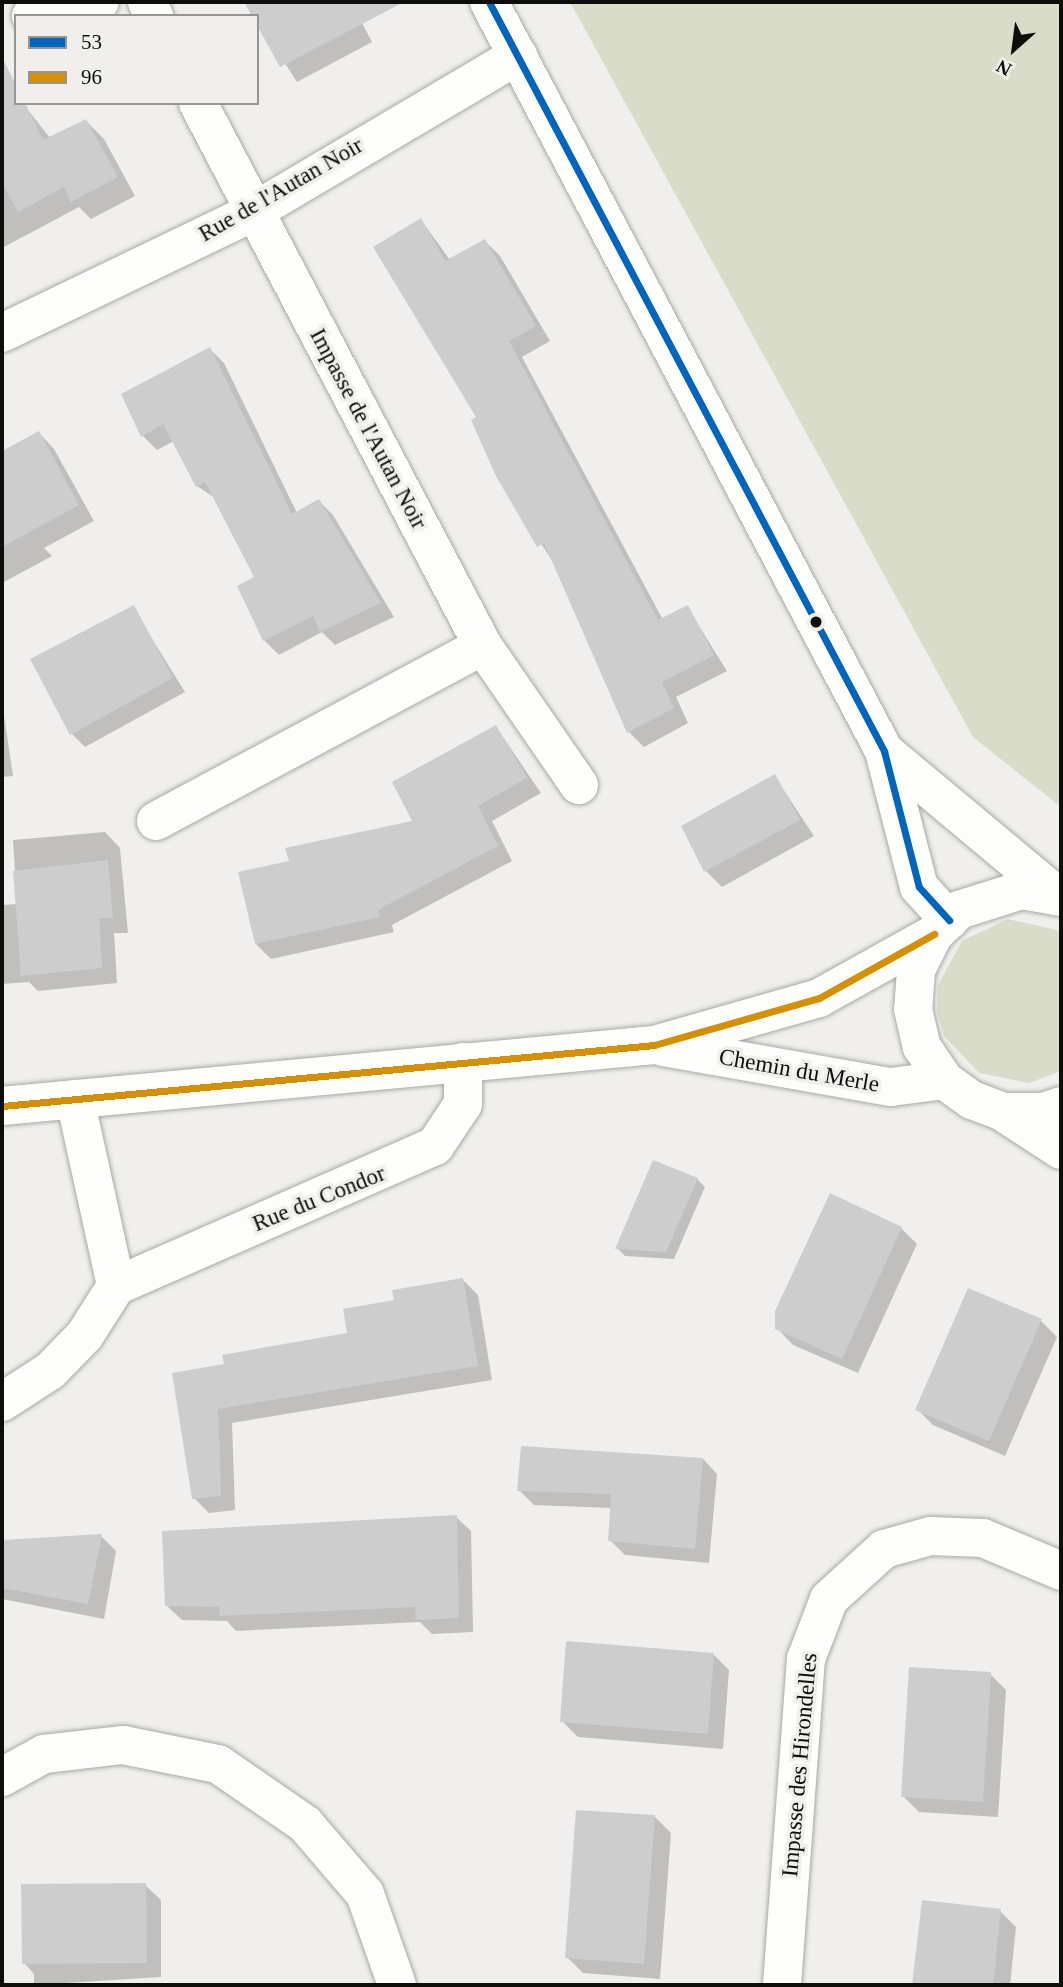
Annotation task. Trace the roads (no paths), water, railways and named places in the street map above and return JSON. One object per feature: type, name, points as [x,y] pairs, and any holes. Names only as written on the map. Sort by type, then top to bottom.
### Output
[{"type":"street","points":[[42,14],[100,2]]},
{"type":"street","points":[[489,2],[884,751],[919,887],[942,927],[916,970],[912,1009],[922,1047],[944,1080],[1003,1112],[1061,1150]]},
{"type":"street","name":"Rue de l'Autan Noir","points":[[2,333],[253,212],[518,55]]},
{"type":"street","name":"Impasse de l'Autan Noir","points":[[199,105],[483,646],[579,785]]},
{"type":"street","points":[[156,821],[483,646]]},
{"type":"street","points":[[884,751],[1059,896]]},
{"type":"street","name":"Chemin du Merle","points":[[2,1106],[654,1045],[818,998],[942,927],[989,895],[1022,890],[1059,896]]},
{"type":"street","name":"Chemin du Merle","points":[[654,1045],[891,1087],[944,1080]]},
{"type":"street","name":"Rue du Condor","points":[[116,1286],[435,1146],[463,1104],[463,1062]]},
{"type":"street","points":[[2,1402],[50,1371],[85,1335],[116,1286],[75,1099]]},
{"type":"street","points":[[1003,1112],[1043,1112],[1061,1106]]},
{"type":"street","name":"Impasse des Hirondelles","points":[[782,1985],[806,1659],[828,1599],[884,1549],[930,1536],[983,1538],[1061,1571]]},
{"type":"street","points":[[2,1777],[44,1754],[123,1745],[218,1764],[305,1824],[365,1894],[397,1985]]}]
